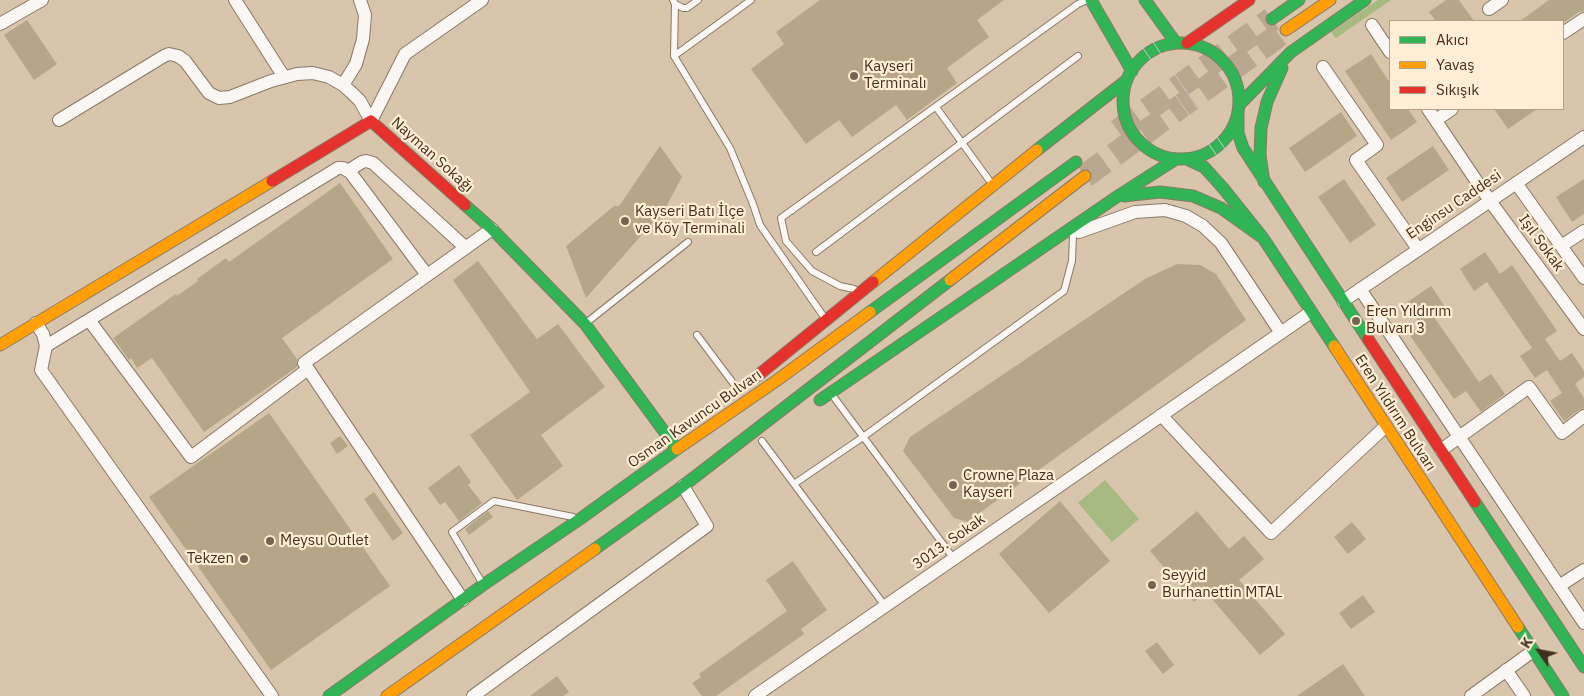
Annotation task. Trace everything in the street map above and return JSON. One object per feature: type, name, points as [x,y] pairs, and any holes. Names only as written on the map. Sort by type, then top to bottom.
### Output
[{"type":"main road","points":[[1091,0],[1130,76]]},
{"type":"main road","points":[[1145,0],[1182,43],[1208,49],[1224,62],[1236,80],[1239,90],[1239,109],[1236,122],[1221,144],[1198,157],[1182,159],[1166,158],[1151,151],[1132,132],[1124,112],[1124,91],[1130,76],[1142,58],[1157,48],[1182,43],[1249,0]]},
{"type":"main road","points":[[1272,19],[1299,0]]},
{"type":"main road","points":[[1286,30],[1330,0]]},
{"type":"main road","points":[[1239,109],[1276,66],[1291,52],[1365,0]]},
{"type":"main road","points":[[1264,182],[1260,155],[1263,115],[1272,89],[1291,52]]},
{"type":"main road","points":[[677,448],[739,391],[992,185],[1130,76]]},
{"type":"main road","name":"Eren Yıldırım Bulvarı","points":[[1239,109],[1238,133],[1244,148],[1264,182],[1584,667]]},
{"type":"main road","name":"Nayman Sokağı","points":[[1,342],[36,323],[371,121],[492,229],[586,324],[677,448]]},
{"type":"main road","points":[[808,409],[1114,198],[1182,159]]},
{"type":"main road","name":"Eren Yıldırım Bulvarı","points":[[1182,159],[1204,167],[1263,238],[1563,696]]},
{"type":"main road","name":"Osman Kavuncu Bulvarı","points":[[329,696],[677,448],[776,381],[1076,162]]},
{"type":"main road","points":[[386,696],[683,486],[1085,176]]},
{"type":"main road","points":[[1114,198],[1160,192],[1193,196],[1221,208],[1263,238]]},
{"type":"main road","points":[[683,486],[765,438]]},
{"type":"street","points":[[0,24],[42,0]]},
{"type":"street","points":[[235,0],[284,77]]},
{"type":"street","points":[[343,85],[356,64],[364,39],[365,14],[360,0]]},
{"type":"street","points":[[371,121],[405,54],[482,0]]},
{"type":"street","points":[[1488,9],[1502,0]]},
{"type":"street","points":[[1564,32],[1584,19]]},
{"type":"street","points":[[1372,25],[1389,50]]},
{"type":"street","points":[[59,120],[169,54],[178,56],[186,61],[209,93],[219,98],[230,97],[253,87],[297,74],[312,73],[329,77],[343,85],[360,101],[371,121]]},
{"type":"street","points":[[1323,67],[1377,145],[1356,160],[1418,249]]},
{"type":"street","points":[[1432,114],[1448,110]]},
{"type":"street","name":"Işıl Sokak","points":[[1432,114],[1490,201],[1584,329]]},
{"type":"street","name":"Enginsu Caddesi","points":[[1342,301],[1584,137]]},
{"type":"street","points":[[348,171],[362,162],[373,162],[466,248]]},
{"type":"street","points":[[46,346],[334,170],[343,168],[348,171],[427,275]]},
{"type":"street","points":[[1516,183],[1584,278]]},
{"type":"street","points":[[1042,247],[1135,212],[1165,210],[1186,216],[1203,226],[1221,243],[1281,332]]},
{"type":"street","points":[[463,600],[304,363],[492,229]]},
{"type":"street","points":[[1561,246],[1584,231]]},
{"type":"street","points":[[1360,289],[1584,623]]},
{"type":"street","name":"3013. Sokak","points":[[755,696],[1311,312]]},
{"type":"street","points":[[89,320],[191,457],[308,369]]},
{"type":"street","points":[[36,323],[43,334],[46,346],[41,370],[272,696]]},
{"type":"street","points":[[1441,450],[1530,387],[1562,433],[1584,416]]},
{"type":"street","points":[[1161,415],[1271,534],[1386,426]]},
{"type":"street","points":[[473,696],[707,526],[683,486]]},
{"type":"street","points":[[1559,586],[1584,570]]},
{"type":"street","points":[[1471,696],[1533,651]]},
{"type":"street","points":[[1506,670],[1524,696]]},
{"type":"lane","points":[[674,2],[679,7],[687,8],[698,0]]},
{"type":"lane","points":[[674,56],[751,0]]},
{"type":"lane","points":[[862,291],[840,286],[812,271],[786,241],[781,218],[1078,4],[1087,0]]},
{"type":"lane","points":[[674,2],[674,56],[730,148],[760,225],[826,320]]},
{"type":"lane","points":[[816,252],[1078,56]]},
{"type":"lane","points":[[936,107],[992,185]]},
{"type":"lane","points":[[794,484],[1064,291],[1072,261],[1073,235]]},
{"type":"lane","points":[[586,324],[688,242]]},
{"type":"lane","points":[[698,335],[739,391]]},
{"type":"lane","points":[[831,393],[954,559]]},
{"type":"lane","points":[[765,438],[794,484],[884,606]]},
{"type":"lane","points":[[483,585],[452,532],[494,501],[580,518]]},
{"type":"green space","points":[[1378,0],[1391,0],[1336,38],[1331,32]]},
{"type":"green space","points":[[1105,480],[1139,519],[1112,542],[1078,503]]},
{"type":"building","name":"Kayseri Terminalı","points":[[820,0],[1004,0],[977,20],[989,37],[947,68],[957,83],[907,120],[896,105],[852,137],[839,120],[806,144],[751,69],[784,44],[776,32]]},
{"type":"building","points":[[1446,0],[1459,0],[1473,20],[1435,20],[1429,12]]},
{"type":"building","points":[[1549,0],[1584,0],[1584,11],[1579,12],[1564,22],[1564,20],[1521,20]]},
{"type":"building","points":[[27,20],[57,64],[34,80],[4,35]]},
{"type":"building","points":[[1371,54],[1389,81],[1389,110],[1409,110],[1417,122],[1391,140],[1345,71]]},
{"type":"building","points":[[1495,110],[1536,110],[1508,129]]},
{"type":"building","points":[[1341,112],[1357,136],[1305,172],[1289,148]]},
{"type":"building","name":"Kayseri Batı İlçe ve Köy Terminali","points":[[660,146],[682,177],[658,222],[654,221],[586,298],[566,246],[614,206],[619,206]]},
{"type":"building","points":[[1433,146],[1449,170],[1402,202],[1386,178]]},
{"type":"building","points":[[1344,179],[1376,225],[1350,243],[1318,197]]},
{"type":"building","points":[[1584,179],[1584,214],[1572,222],[1556,197]]},
{"type":"building","points":[[340,183],[393,259],[282,338],[297,359],[297,367],[204,432],[152,358],[137,368],[131,358],[129,360],[113,338],[176,294],[177,296],[226,258],[229,262]]},
{"type":"building","points":[[1485,252],[1500,274],[1512,265],[1557,331],[1545,339],[1560,361],[1572,353],[1584,371],[1584,377],[1575,384],[1584,398],[1584,408],[1564,421],[1550,401],[1562,393],[1547,370],[1535,378],[1520,356],[1532,348],[1487,282],[1474,291],[1460,269]]},
{"type":"building","points":[[478,261],[537,339],[558,324],[605,387],[541,435],[563,466],[517,500],[470,435],[530,392],[453,280]]},
{"type":"building","points":[[1177,264],[1200,265],[1216,274],[1246,320],[967,522],[954,518],[903,451],[910,437],[1145,279]]},
{"type":"building","points":[[1431,286],[1446,308],[1434,317],[1479,382],[1491,374],[1505,394],[1481,412],[1466,391],[1454,399],[1409,334],[1421,325],[1406,303]]},
{"type":"building","name":"Meysu Outlet","points":[[269,413],[390,586],[271,670],[149,497]]},
{"type":"building","points":[[340,436],[348,446],[337,454],[330,443]]},
{"type":"building","points":[[459,465],[471,482],[468,485],[482,503],[459,521],[445,502],[440,505],[428,488]]},
{"type":"building","points":[[374,492],[403,533],[393,541],[364,499]]},
{"type":"building","points":[[1060,501],[1110,561],[1049,613],[999,554]]},
{"type":"building","points":[[488,511],[493,517],[469,535],[465,529]]},
{"type":"building","points":[[1197,511],[1229,549],[1244,536],[1264,559],[1239,580],[1285,634],[1260,655],[1206,592],[1194,602],[1150,551]]},
{"type":"building","points":[[1352,522],[1366,539],[1348,554],[1334,537]]},
{"type":"building","points":[[793,561],[827,610],[801,629],[804,634],[716,696],[702,696],[692,683],[701,677],[699,674],[787,611],[766,580]]},
{"type":"building","points":[[1363,595],[1375,612],[1351,629],[1339,613]]},
{"type":"building","points":[[1157,642],[1174,665],[1163,674],[1145,651]]},
{"type":"building","points":[[1343,664],[1365,696],[1297,696]]},
{"type":"building","points":[[557,676],[569,692],[563,696],[530,696]]},
{"type":"tunnel","points":[[1118,131],[1272,19]]},
{"type":"tunnel","points":[[1085,176],[1286,30]]},
{"type":"tram line","points":[[1110,0],[1580,696]]},
{"type":"tram line","points":[[1127,0],[1157,48],[1584,682]]},
{"type":"traffic: fast","points":[[1091,0],[1132,71]]},
{"type":"traffic: fast","points":[[1145,0],[1176,43]]},
{"type":"traffic: fast","points":[[1272,19],[1299,0]]},
{"type":"traffic: fast","points":[[1239,105],[1291,52],[1365,0]]},
{"type":"traffic: fast","points":[[1181,43],[1203,47],[1222,60],[1235,79],[1239,101],[1235,123],[1222,142],[1203,155],[1181,159],[1159,155],[1140,142],[1127,123],[1123,101],[1127,79],[1140,60],[1159,47],[1181,43]]},
{"type":"traffic: fast","points":[[1264,182],[1260,155],[1261,128],[1267,102],[1282,68]]},
{"type":"traffic: fast","points":[[1037,150],[1127,80]]},
{"type":"traffic: fast","points":[[1238,112],[1238,133],[1243,148],[1368,339]]},
{"type":"traffic: fast","points":[[820,400],[1115,198],[1176,159]]},
{"type":"traffic: fast","points":[[1187,159],[1204,167],[1263,238],[1334,346]]},
{"type":"traffic: fast","points":[[870,312],[1076,162]]},
{"type":"traffic: fast","points":[[1124,196],[1160,192],[1193,196],[1221,208],[1263,238]]},
{"type":"traffic: fast","points":[[465,205],[492,229],[585,324],[677,449]]},
{"type":"traffic: fast","points":[[595,549],[683,486],[950,280]]},
{"type":"traffic: fast","points":[[329,696],[677,449]]},
{"type":"traffic: fast","points":[[1475,502],[1584,667]]},
{"type":"traffic: fast","points":[[1518,627],[1563,696]]},
{"type":"traffic: slow","points":[[1286,30],[1330,0]]},
{"type":"traffic: slow","points":[[873,282],[1037,150]]},
{"type":"traffic: slow","points":[[950,280],[1085,176]]},
{"type":"traffic: slow","points":[[0,345],[272,181]]},
{"type":"traffic: slow","points":[[677,449],[776,381],[870,312]]},
{"type":"traffic: slow","points":[[1334,346],[1518,627]]},
{"type":"traffic: slow","points":[[387,696],[595,549]]},
{"type":"traffic: jam","points":[[1187,43],[1249,0]]},
{"type":"traffic: jam","points":[[272,181],[371,121],[465,205]]},
{"type":"traffic: jam","points":[[756,377],[873,282]]},
{"type":"traffic: jam","points":[[1368,339],[1475,502]]},
{"type":"place","name":"Kayseri Terminalı","points":[[854,76]]},
{"type":"place","name":"Kayseri Batı İlçe ve Köy Terminali","points":[[625,221]]},
{"type":"place","name":"Eren Yıldırım Bulvarı 3","points":[[1356,321]]},
{"type":"place","name":"Crowne Plaza Kayseri","points":[[953,485]]},
{"type":"place","name":"Meysu Outlet","points":[[270,541]]},
{"type":"place","name":"Tekzen","points":[[244,559]]},
{"type":"place","name":"Seyyid Burhanettin MTAL","points":[[1152,585]]}]
